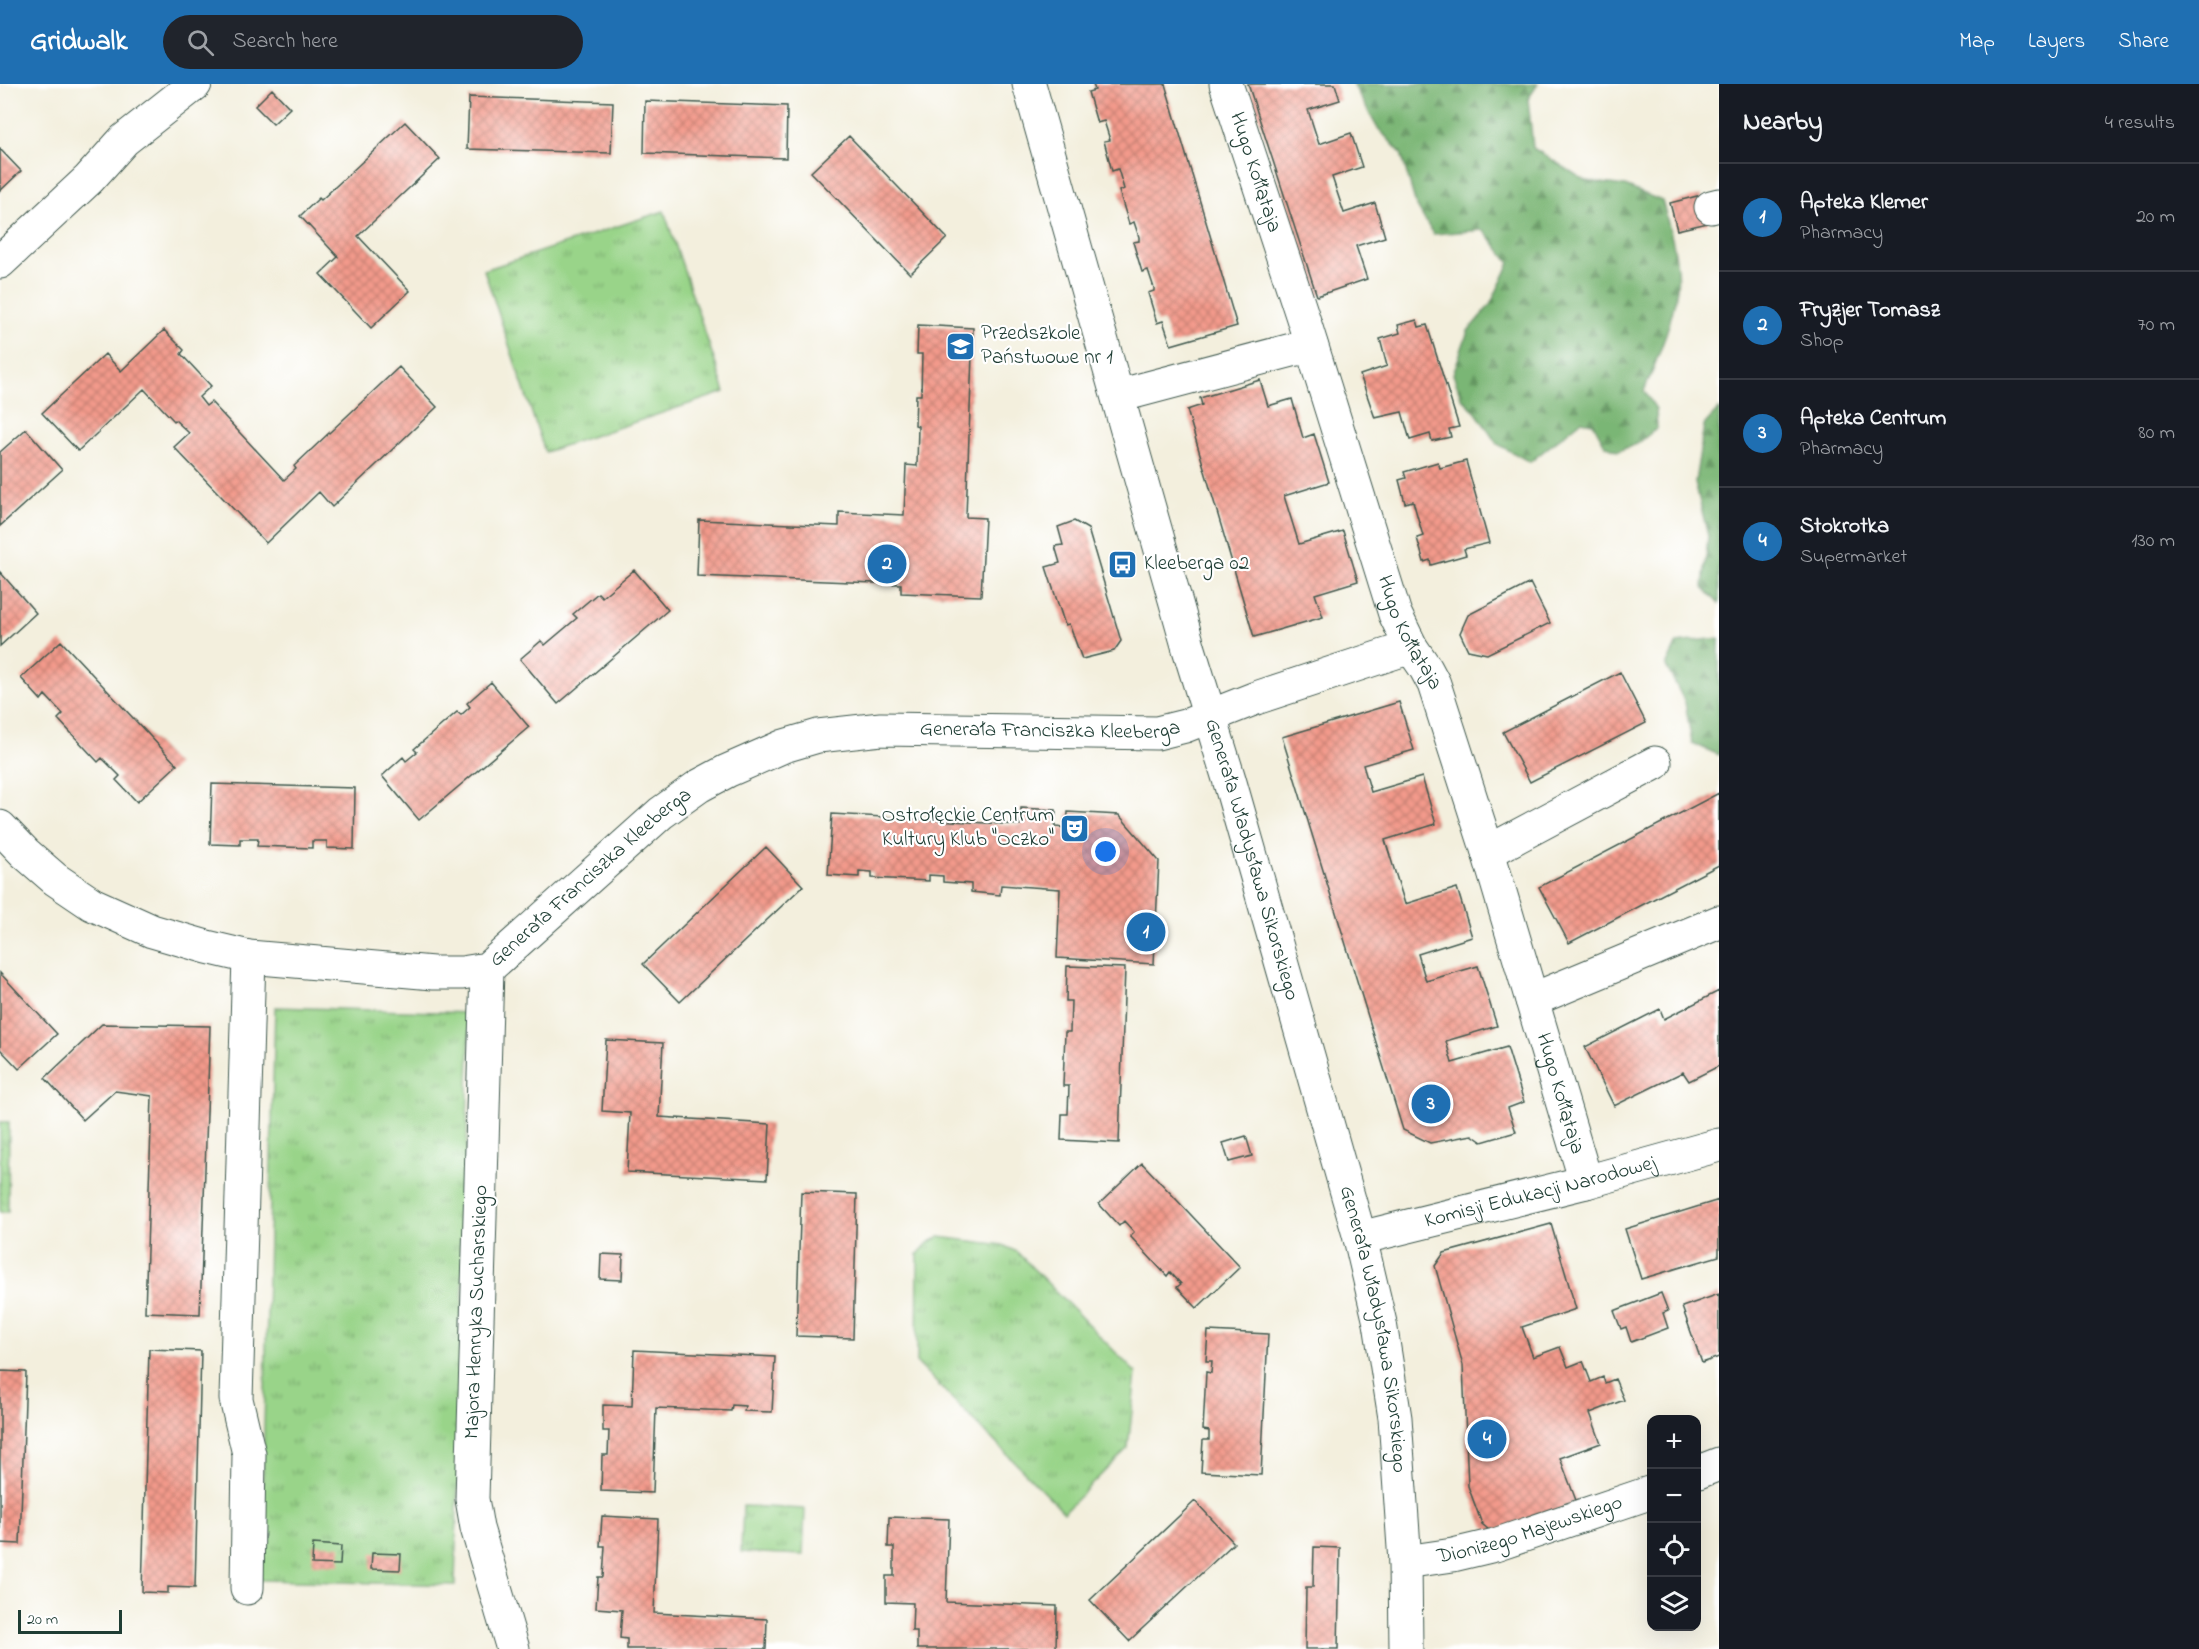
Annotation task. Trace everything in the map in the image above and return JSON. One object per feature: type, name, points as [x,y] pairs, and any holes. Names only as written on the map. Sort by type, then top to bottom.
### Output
[{"type":"street","points":[[0,262],[89,179],[124,140],[195,84]]},
{"type":"street","name":"Generała Władysława Sikorskiego","points":[[1029,84],[1360,1238],[1380,1323],[1395,1418],[1405,1562],[1406,1649]]},
{"type":"street","name":"Hugo Kołłątaja","points":[[1226,84],[1395,614],[1410,647],[1434,684],[1488,852],[1586,1182]]},
{"type":"street","points":[[1118,396],[1311,345]]},
{"type":"street","name":"Generała Franciszka Kleeberga","points":[[0,827],[55,879],[92,904],[152,931],[249,957],[433,973],[462,973],[487,969],[661,813],[699,786],[783,746],[818,736],[881,729],[1156,733],[1185,726],[1256,698],[1410,647]]},
{"type":"street","points":[[1488,852],[1655,763]]},
{"type":"street","points":[[1532,1000],[1719,922]]},
{"type":"street","points":[[247,1588],[249,1454],[236,1398],[249,957]]},
{"type":"street","name":"Majora Henryka Sucharskiego","points":[[487,969],[472,1499],[477,1528],[513,1649]]},
{"type":"street","name":"Komisji Edukacji Narodowej","points":[[1360,1238],[1586,1182],[1719,1145]]},
{"type":"street","points":[[1701,1471],[1719,1464]]},
{"type":"street","name":"Dionizego Majewskiego","points":[[1405,1562],[1453,1555],[1495,1545],[1647,1494]]},
{"type":"green space","points":[[1353,84],[1538,84],[1528,99],[1533,148],[1586,181],[1625,186],[1662,201],[1673,244],[1678,278],[1668,327],[1644,391],[1656,409],[1657,428],[1637,444],[1618,451],[1605,445],[1593,423],[1581,421],[1530,462],[1497,444],[1475,411],[1461,397],[1453,374],[1468,331],[1490,305],[1510,263],[1484,230],[1433,234],[1416,205],[1401,153],[1377,127]]},
{"type":"green space","points":[[664,211],[725,392],[545,452],[484,270]]},
{"type":"green space","points":[[1719,409],[1719,604],[1703,587],[1708,536],[1695,482],[1704,425]]},
{"type":"green space","points":[[1719,638],[1719,755],[1692,743],[1685,702],[1666,666],[1677,643]]},
{"type":"green space","points":[[275,1007],[470,1013],[455,1585],[260,1580]]},
{"type":"green space","points":[[0,1122],[9,1122],[8,1212],[0,1212]]},
{"type":"green space","points":[[939,1237],[1003,1245],[1017,1252],[1136,1373],[1128,1448],[1064,1512],[917,1363],[918,1254],[928,1243]]},
{"type":"green space","points":[[743,1506],[805,1509],[803,1555],[741,1552]]},
{"type":"building","points":[[1093,84],[1165,84],[1237,326],[1171,345],[1163,321],[1157,323],[1148,293],[1154,291],[1154,288],[1148,270],[1142,272],[1133,242],[1139,241],[1139,237],[1134,222],[1129,224],[1119,191],[1124,189],[1118,169],[1112,171],[1104,141],[1110,140],[1104,121],[1097,123],[1088,92],[1095,90]]},
{"type":"building","points":[[1248,84],[1335,84],[1340,100],[1308,110],[1319,144],[1351,133],[1362,167],[1332,177],[1344,213],[1375,203],[1385,237],[1356,246],[1367,279],[1317,296]]},
{"type":"building","points":[[272,89],[290,108],[273,124],[255,106]]},
{"type":"building","points":[[469,97],[613,102],[611,153],[467,149]]},
{"type":"building","points":[[645,101],[787,106],[786,158],[644,153]]},
{"type":"building","points":[[405,122],[440,159],[358,236],[410,291],[371,328],[320,274],[338,257],[300,216],[319,198],[321,200]]},
{"type":"building","points":[[849,136],[947,238],[910,274],[811,172]]},
{"type":"building","points":[[0,149],[21,171],[0,191]]},
{"type":"building","points":[[1701,195],[1708,223],[1677,230],[1670,203]]},
{"type":"building","points":[[1417,320],[1419,327],[1427,325],[1459,427],[1449,429],[1451,437],[1432,441],[1430,434],[1410,440],[1402,412],[1375,418],[1360,375],[1387,366],[1380,339],[1400,333],[1398,325]]},
{"type":"building","points":[[918,325],[973,328],[966,517],[985,518],[981,596],[901,593],[901,584],[697,576],[699,520],[839,526],[839,512],[904,515],[906,465],[917,466],[916,395],[921,395],[922,354],[917,354]]},
{"type":"building","points":[[164,330],[184,350],[181,354],[211,386],[199,397],[206,406],[211,402],[284,480],[296,469],[294,466],[399,367],[437,407],[332,507],[319,492],[266,543],[174,447],[189,433],[174,421],[144,389],[78,451],[42,413],[105,354],[121,371]]},
{"type":"building","points":[[1260,380],[1268,406],[1292,399],[1303,438],[1314,434],[1329,482],[1284,496],[1299,544],[1343,531],[1358,581],[1315,594],[1323,617],[1254,637],[1187,410],[1202,405],[1200,398]]},
{"type":"building","points":[[26,429],[62,470],[0,526],[0,452]]},
{"type":"building","points":[[1466,461],[1489,543],[1464,549],[1466,555],[1431,565],[1430,560],[1424,562],[1417,538],[1423,536],[1413,501],[1405,503],[1399,480],[1406,478],[1404,472],[1438,462],[1440,468]]},
{"type":"building","points":[[1074,521],[1088,529],[1121,641],[1114,651],[1082,659],[1069,624],[1065,625],[1046,567],[1060,563],[1055,546],[1063,545],[1058,527]]},
{"type":"building","points":[[634,570],[668,610],[558,704],[520,659],[541,641],[545,645],[577,618],[573,614],[598,593],[602,597]]},
{"type":"building","points":[[0,572],[36,613],[0,646]]},
{"type":"building","points":[[1530,583],[1550,623],[1487,654],[1468,650],[1460,633],[1468,615]]},
{"type":"building","points":[[61,641],[177,765],[137,802],[116,780],[120,776],[102,758],[98,762],[58,719],[63,714],[45,695],[41,700],[21,678]]},
{"type":"building","points":[[1620,672],[1646,723],[1530,782],[1503,732]]},
{"type":"building","points":[[491,682],[529,727],[419,820],[382,776],[403,757],[406,761],[417,752],[414,749],[457,712],[461,715],[470,707],[467,703]]},
{"type":"building","points":[[1399,702],[1414,750],[1363,765],[1371,792],[1422,777],[1436,824],[1385,840],[1405,904],[1457,888],[1472,937],[1418,954],[1426,981],[1478,966],[1497,1026],[1446,1041],[1452,1063],[1507,1047],[1524,1102],[1508,1108],[1516,1132],[1482,1142],[1472,1135],[1430,1143],[1403,1130],[1282,737]]},
{"type":"building","points":[[212,784],[355,788],[354,849],[327,848],[327,841],[312,841],[312,848],[257,846],[258,839],[240,839],[240,845],[210,844]]},
{"type":"building","points":[[1719,793],[1719,865],[1569,943],[1539,887]]},
{"type":"building","points":[[1021,808],[1056,810],[1055,827],[1067,828],[1068,812],[1119,815],[1159,861],[1154,964],[1057,958],[1060,889],[1001,885],[1000,895],[971,892],[971,884],[943,882],[943,876],[929,875],[929,881],[872,878],[872,872],[859,871],[859,877],[828,875],[832,814],[1020,825]]},
{"type":"building","points":[[766,847],[803,886],[680,1002],[643,964]]},
{"type":"building","points":[[1067,966],[1125,968],[1119,1143],[1061,1140],[1062,1114],[1068,1114],[1069,1086],[1063,1086],[1065,1032],[1070,1032],[1071,1001],[1066,1001]]},
{"type":"building","points":[[0,973],[57,1034],[19,1069],[0,1049]]},
{"type":"building","points":[[1719,991],[1719,1066],[1689,1081],[1683,1072],[1614,1106],[1585,1047],[1660,1009],[1664,1019]]},
{"type":"building","points":[[102,1024],[210,1026],[200,1314],[145,1312],[152,1096],[115,1091],[83,1120],[45,1078]]},
{"type":"building","points":[[606,1040],[663,1043],[659,1117],[770,1124],[767,1179],[627,1172],[630,1113],[602,1111]]},
{"type":"building","points":[[1246,1136],[1252,1156],[1229,1162],[1223,1143]]},
{"type":"building","points":[[1142,1163],[1240,1267],[1197,1308],[1177,1287],[1181,1284],[1170,1272],[1167,1276],[1130,1236],[1134,1232],[1124,1221],[1119,1226],[1099,1204]]},
{"type":"building","points":[[801,1192],[857,1194],[853,1338],[796,1336]]},
{"type":"building","points":[[1719,1200],[1719,1256],[1641,1279],[1625,1229]]},
{"type":"building","points":[[1551,1224],[1576,1309],[1522,1327],[1533,1357],[1560,1347],[1568,1367],[1583,1361],[1591,1382],[1603,1377],[1605,1383],[1615,1379],[1624,1400],[1590,1413],[1601,1443],[1560,1458],[1577,1503],[1494,1534],[1482,1524],[1468,1486],[1463,1365],[1435,1266],[1444,1253]]},
{"type":"building","points":[[601,1254],[623,1255],[622,1280],[600,1279]]},
{"type":"building","points":[[1661,1293],[1668,1311],[1663,1313],[1668,1328],[1631,1342],[1626,1327],[1621,1329],[1614,1311]]},
{"type":"building","points":[[1719,1294],[1719,1357],[1702,1363],[1682,1307]]},
{"type":"building","points":[[1208,1331],[1268,1334],[1261,1475],[1201,1472],[1203,1440],[1209,1440],[1209,1431],[1203,1430],[1206,1372],[1211,1373],[1212,1361],[1206,1361]]},
{"type":"building","points":[[149,1349],[201,1351],[195,1588],[168,1587],[168,1593],[142,1592]]},
{"type":"building","points":[[634,1350],[775,1357],[772,1412],[744,1411],[745,1406],[732,1405],[731,1411],[656,1408],[653,1493],[601,1491],[602,1455],[608,1455],[609,1431],[603,1431],[603,1405],[632,1406]]},
{"type":"building","points":[[0,1371],[26,1372],[20,1544],[0,1543]]},
{"type":"building","points":[[1195,1501],[1234,1543],[1129,1641],[1090,1600]]},
{"type":"building","points":[[602,1516],[658,1519],[654,1613],[767,1619],[766,1649],[627,1649],[627,1639],[620,1638],[622,1610],[596,1608],[598,1577],[603,1577],[605,1546],[600,1546]]},
{"type":"building","points":[[889,1517],[949,1519],[946,1602],[1057,1606],[1056,1649],[917,1649],[917,1631],[912,1631],[913,1603],[886,1602],[886,1576],[894,1576],[894,1547],[888,1547]]},
{"type":"building","points":[[313,1544],[341,1546],[340,1565],[312,1564]]},
{"type":"building","points":[[1314,1547],[1340,1548],[1338,1649],[1305,1649],[1306,1587],[1313,1587]]},
{"type":"building","points":[[372,1553],[401,1554],[400,1570],[371,1569]]},
{"type":"place","name":"Przedszkole Państwowe nr 1","points":[[960,346]]},
{"type":"place","name":"Fryzjer Tomasz","points":[[887,564]]},
{"type":"place","name":"Kleeberga 02","points":[[1123,564]]},
{"type":"place","name":"Ostrołęckie Centrum Kultury Klub \"Oczko\"","points":[[1075,828]]},
{"type":"place","name":"Apteka Klemer","points":[[1146,932]]},
{"type":"place","name":"Apteka Centrum","points":[[1431,1104]]},
{"type":"place","name":"Stokrotka","points":[[1487,1439]]}]
